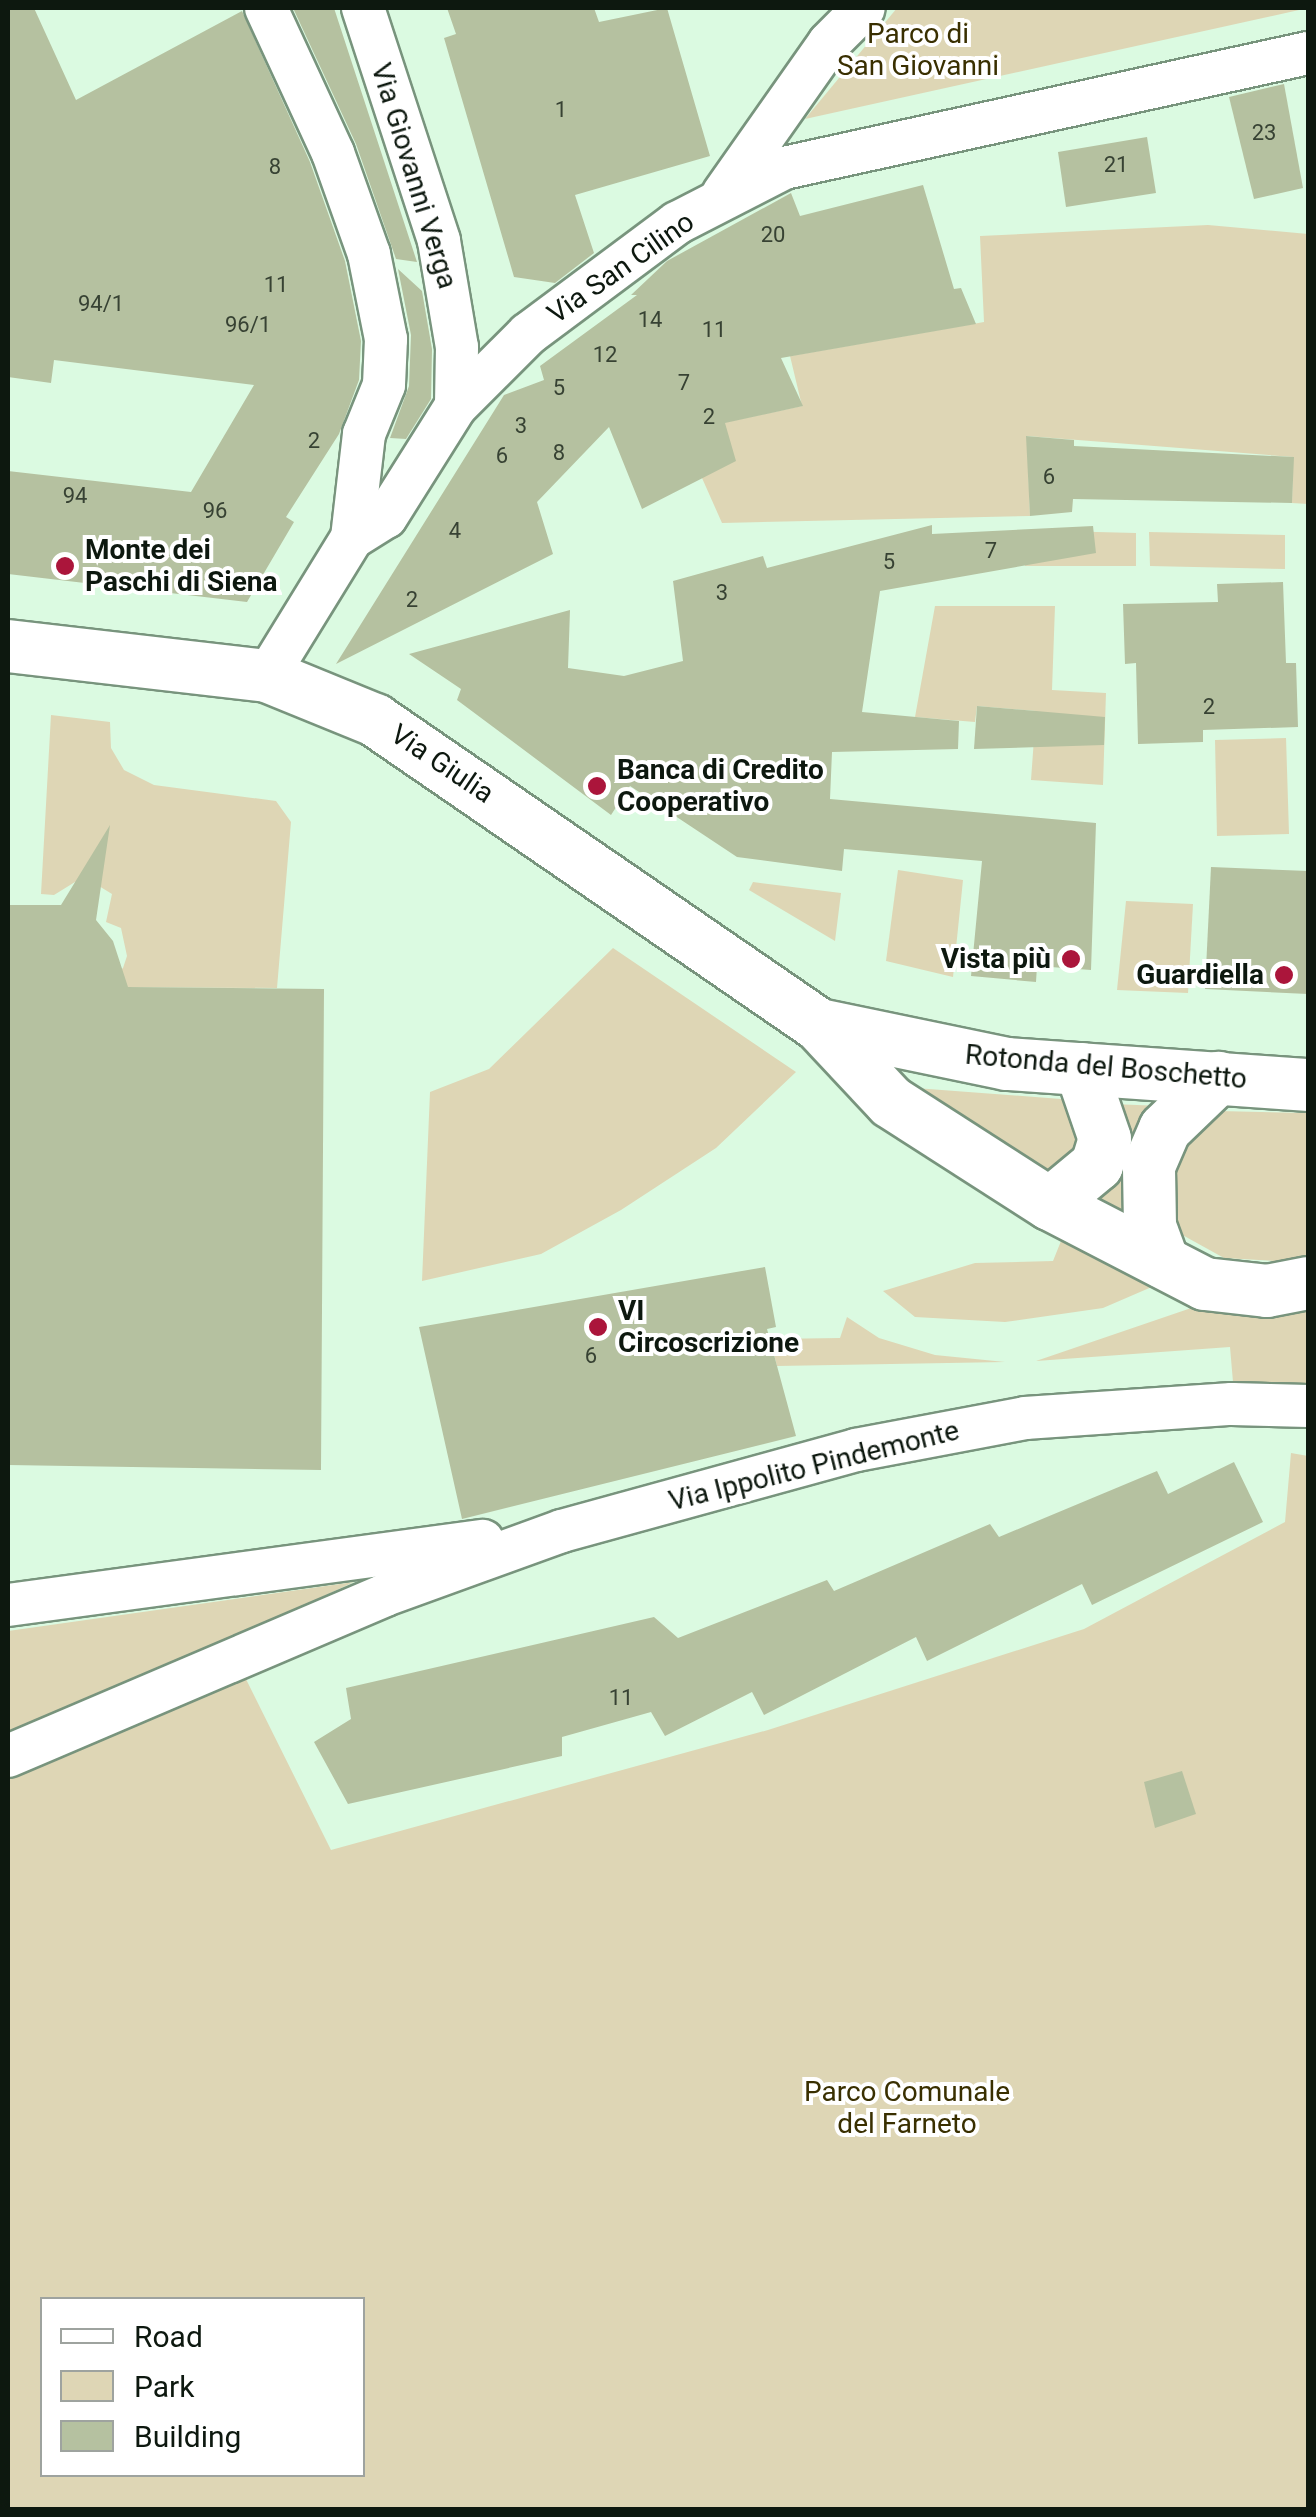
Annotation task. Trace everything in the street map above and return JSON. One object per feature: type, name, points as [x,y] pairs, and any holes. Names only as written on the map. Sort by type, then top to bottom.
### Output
[{"type":"street","points":[[266,8],[332,153],[370,254],[386,339],[384,385],[364,434],[352,538]]},
{"type":"street","name":"Via Giovanni Verga","points":[[363,8],[440,241],[456,347],[456,406]]},
{"type":"street","points":[[717,202],[829,43],[864,8]]},
{"type":"street","name":"Via San Cilino","points":[[268,676],[352,538],[386,516],[456,406],[528,334],[677,223],[784,168],[1308,53]]},
{"type":"street","name":"Via Giulia","points":[[8,646],[268,676],[375,720],[820,1025]]},
{"type":"street","points":[[820,1025],[891,1102],[1050,1204],[1205,1284],[1266,1292],[1308,1283]]},
{"type":"street","name":"Rotonda del Boschetto","points":[[820,1025],[881,1043],[1081,1069],[1308,1084]]},
{"type":"street","points":[[1050,1204],[1097,1166],[1105,1139],[1081,1069]]},
{"type":"street","points":[[1163,1262],[1150,1226],[1149,1166],[1165,1128],[1218,1078]]},
{"type":"street","name":"Via Ippolito Pindemonte","points":[[8,1756],[385,1595],[562,1530],[856,1450],[1024,1418],[1232,1404],[1308,1406]]},
{"type":"street","name":"Via Ippolito Pindemonte","points":[[8,1605],[562,1530]]},
{"type":"green space","name":"Parco di San Giovanni","points":[[897,8],[1308,8],[805,119]]},
{"type":"green space","points":[[1208,225],[1308,234],[1308,504],[1292,503],[1293,457],[1027,436],[1030,516],[722,523],[694,460],[699,428],[802,406],[790,356],[984,322],[980,236]]},
{"type":"green space","points":[[1019,530],[1136,533],[1136,566],[1025,566]]},
{"type":"green space","points":[[1149,532],[1285,535],[1285,569],[1150,566]]},
{"type":"green space","points":[[935,606],[1055,606],[1052,690],[1106,693],[1103,785],[1031,780],[1036,711],[977,706],[975,722],[915,717]]},
{"type":"green space","points":[[51,715],[110,722],[111,748],[124,770],[154,785],[276,801],[291,822],[277,988],[97,987],[123,968],[127,956],[121,928],[106,922],[112,894],[94,883],[75,882],[54,895],[41,894]]},
{"type":"green space","points":[[1286,738],[1289,834],[1217,836],[1215,740]]},
{"type":"green space","points":[[898,870],[963,880],[953,977],[886,961]]},
{"type":"green space","points":[[753,882],[841,893],[835,941],[749,890]]},
{"type":"green space","points":[[1126,901],[1193,904],[1188,993],[1117,990]]},
{"type":"green space","points":[[613,948],[796,1072],[716,1148],[621,1210],[541,1254],[422,1281],[430,1092],[489,1069]]},
{"type":"green space","points":[[902,1087],[1061,1099],[1076,1106],[1090,1142],[1063,1174],[1035,1171]]},
{"type":"green space","points":[[1112,1104],[1162,1106],[1132,1221],[1082,1194]]},
{"type":"green space","points":[[1218,1111],[1308,1113],[1308,1263],[1224,1258],[1177,1232],[1165,1162]]},
{"type":"green space","points":[[1063,1236],[1154,1286],[1103,1308],[1005,1322],[915,1317],[883,1291],[975,1263],[1053,1261]]},
{"type":"green space","points":[[1200,1305],[1308,1309],[1308,1390],[1233,1382],[1230,1347],[1036,1361]]},
{"type":"green space","points":[[847,1317],[879,1338],[935,1355],[1005,1362],[777,1366],[770,1339],[840,1338]]},
{"type":"green space","name":"Parco Comunale del Farneto","points":[[1291,1453],[1308,1456],[1308,2509],[8,2509],[8,1631],[354,1582],[227,1641],[331,1850],[768,1730],[1084,1629],[1285,1522]]},
{"type":"building","points":[[8,8],[34,8],[76,100],[242,11],[310,162],[345,261],[361,341],[359,380],[339,434],[286,517],[294,522],[247,602],[8,574],[8,471],[191,492],[254,385],[54,360],[51,383],[8,377]]},
{"type":"building","points":[[293,8],[334,8],[417,262],[396,259],[356,144]]},
{"type":"building","points":[[447,8],[594,8],[599,22],[667,8],[710,156],[575,195],[594,253],[555,283],[514,277],[444,38],[456,34]]},
{"type":"building","points":[[1284,84],[1303,188],[1254,199],[1229,97]]},
{"type":"building","points":[[1147,137],[1156,193],[1066,207],[1058,152]]},
{"type":"building","points":[[923,185],[954,289],[961,288],[976,324],[781,358],[803,406],[725,423],[736,461],[642,509],[609,427],[537,502],[553,554],[336,664],[504,395],[544,380],[540,366],[637,295],[631,295],[667,261],[791,193],[800,216]]},
{"type":"building","points":[[398,269],[422,291],[432,349],[431,399],[406,439],[390,438],[409,386],[411,335]]},
{"type":"building","points":[[1026,436],[1074,440],[1074,446],[1294,457],[1292,503],[1073,499],[1072,512],[1030,516]]},
{"type":"building","points":[[932,525],[932,534],[1093,526],[1096,553],[880,591],[862,712],[959,721],[958,749],[832,752],[830,799],[1096,823],[1091,970],[1037,966],[1036,982],[971,976],[982,861],[844,849],[842,871],[737,857],[630,786],[611,815],[457,700],[461,689],[409,654],[570,610],[568,668],[624,676],[683,661],[673,581],[763,556],[767,568]]},
{"type":"building","points":[[1283,582],[1286,663],[1296,663],[1298,727],[1203,730],[1203,742],[1138,744],[1136,663],[1125,664],[1123,604],[1218,602],[1217,584]]},
{"type":"building","points":[[977,706],[1105,717],[1104,745],[974,749]]},
{"type":"building","points":[[110,825],[96,920],[113,941],[128,987],[324,989],[321,1470],[8,1465],[8,905],[61,905]]},
{"type":"building","points":[[1211,867],[1308,871],[1308,994],[1205,989]]},
{"type":"building","points":[[765,1267],[776,1327],[767,1329],[796,1436],[462,1519],[419,1327]]},
{"type":"building","points":[[1234,1462],[1263,1522],[1092,1605],[1082,1584],[927,1661],[916,1637],[764,1715],[752,1692],[665,1736],[651,1712],[562,1737],[562,1756],[348,1804],[314,1742],[351,1719],[346,1688],[654,1617],[678,1638],[827,1580],[834,1591],[990,1524],[999,1537],[1157,1471],[1168,1494]]},
{"type":"building","points":[[1182,1771],[1196,1814],[1155,1828],[1144,1782]]},
{"type":"place","name":"Monte dei Paschi di Siena","points":[[65,566]]},
{"type":"place","name":"Banca di Credito Cooperativo","points":[[597,786]]},
{"type":"place","name":"Vista più","points":[[1071,959]]},
{"type":"place","name":"Guardiella","points":[[1284,975]]},
{"type":"place","name":"VI Circoscrizione","points":[[598,1327]]}]
